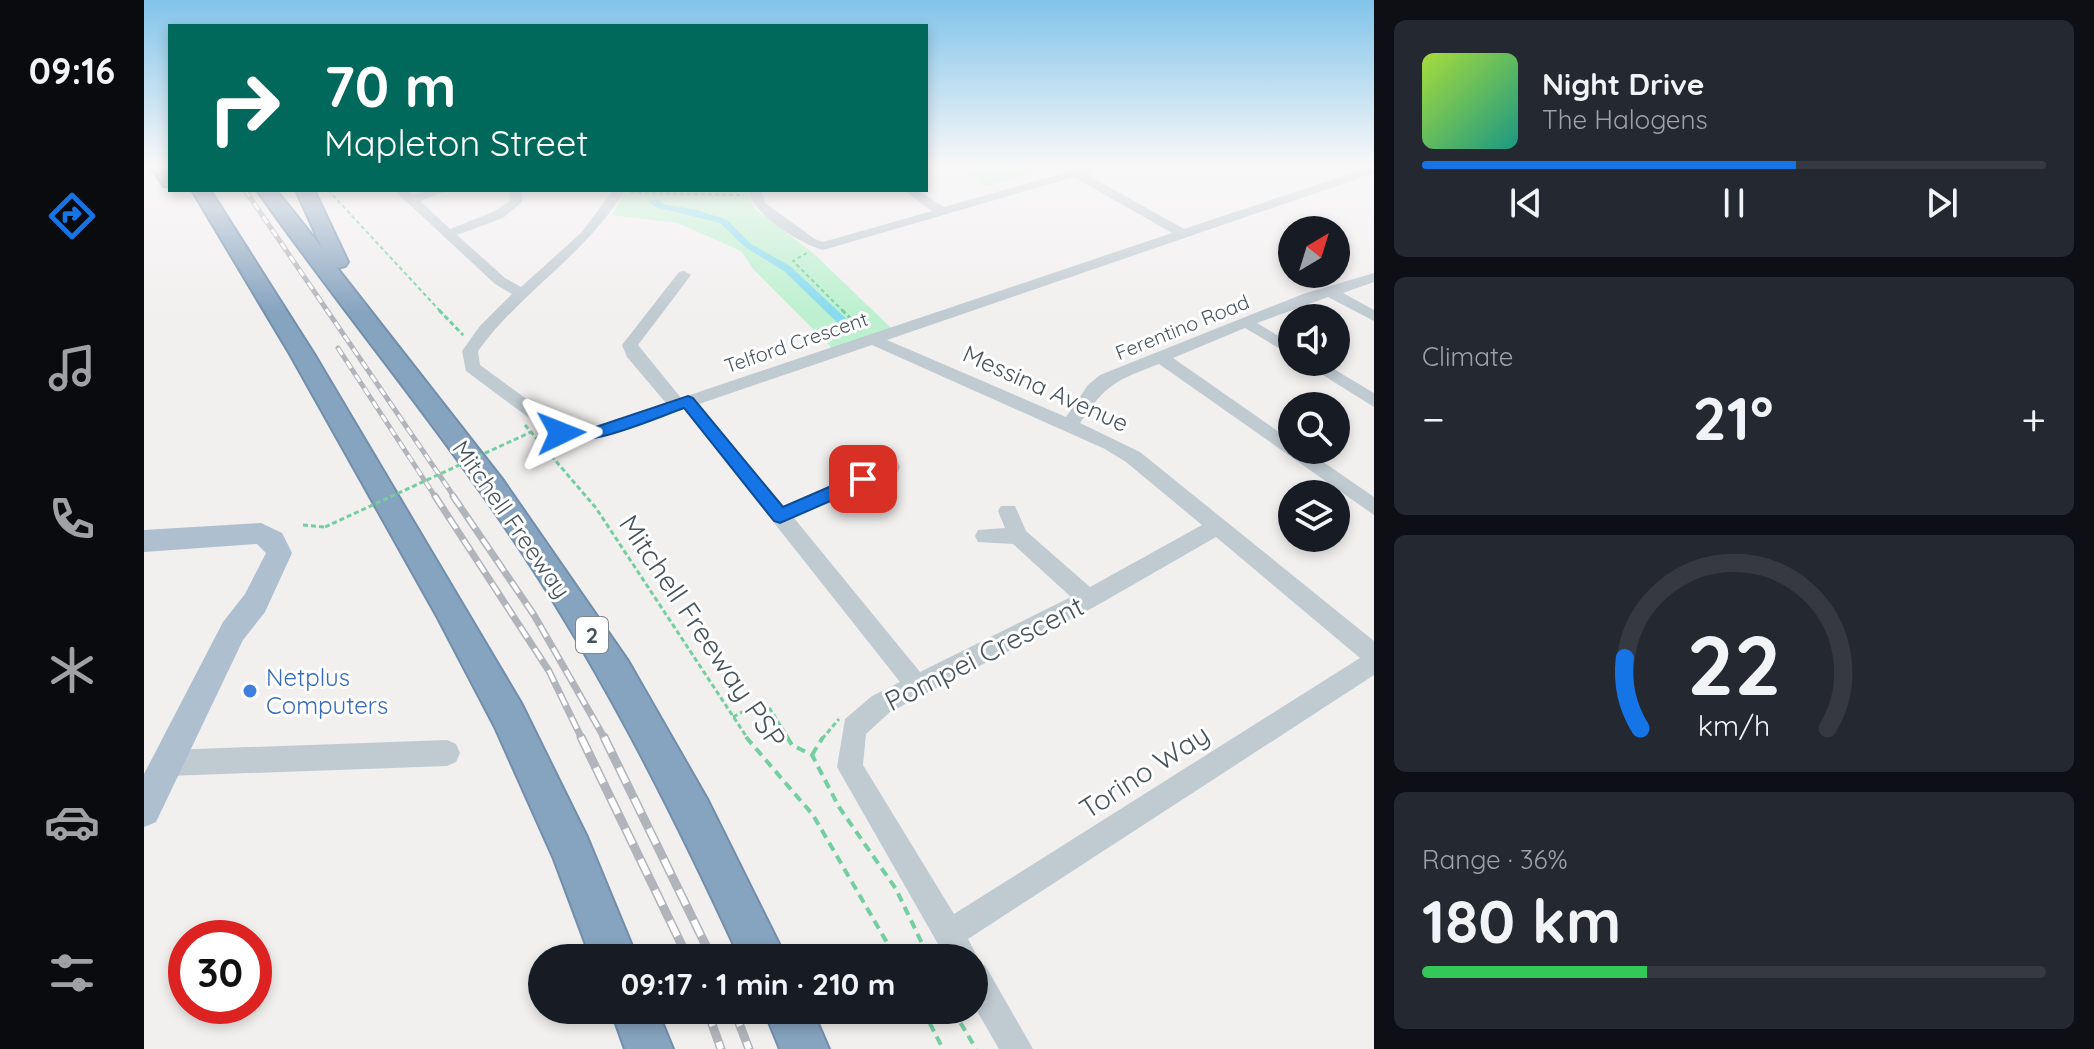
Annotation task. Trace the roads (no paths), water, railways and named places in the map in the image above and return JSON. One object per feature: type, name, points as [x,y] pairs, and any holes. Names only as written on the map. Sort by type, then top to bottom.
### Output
[{"type":"highway","points":[[203,215],[232,242]]},
{"type":"highway","points":[[216,215],[302,354],[450,608],[508,715],[572,852],[608,944]]},
{"type":"highway","name":"Mitchell Freeway","points":[[285,215],[538,552],[614,669],[675,772],[756,944]]},
{"type":"highway","points":[[315,215],[325,239],[379,337]]},
{"type":"highway","points":[[639,1024],[649,1049]]},
{"type":"highway","points":[[793,1024],[805,1049]]},
{"type":"main road","points":[[144,541],[264,545],[238,602],[233,631],[144,810]]},
{"type":"street","points":[[427,215],[500,281],[524,295]]},
{"type":"street","points":[[448,234],[498,215]]},
{"type":"street","name":"Telford Crescent","points":[[603,215],[594,228],[477,341],[469,360],[481,375],[561,433],[585,435],[598,432],[1239,215]]},
{"type":"street","points":[[772,215],[811,246],[836,244],[933,215]]},
{"type":"street","points":[[1149,215],[1183,234]]},
{"type":"street","points":[[684,275],[630,345],[633,353],[683,403],[780,516],[917,686]]},
{"type":"street","name":"Ferentino Road","points":[[1070,425],[1094,389],[1106,379],[1308,297],[1332,293],[1374,277]]},
{"type":"street","points":[[1332,293],[1374,316]]},
{"type":"street","points":[[1245,322],[1278,342]]},
{"type":"street","name":"Messina Avenue","points":[[872,339],[1070,425],[1133,457],[1374,655]]},
{"type":"street","points":[[1162,358],[1278,440]]},
{"type":"street","points":[[1333,376],[1374,401]]},
{"type":"street","points":[[1312,464],[1374,507]]},
{"type":"street","points":[[780,516],[891,467]]},
{"type":"street","points":[[1008,511],[1018,536],[1088,599]]},
{"type":"street","name":"Pompei Crescent","points":[[955,944],[850,767],[854,728],[881,704],[1088,599],[1219,525]]},
{"type":"street","points":[[985,536],[1018,536]]},
{"type":"street","name":"Torino Way","points":[[949,934],[1374,662]]},
{"type":"street","points":[[168,763],[447,753]]},
{"type":"street","points":[[988,1000],[1017,1049]]},
{"type":"water","points":[[687,215],[712,215],[727,220],[751,244],[790,266],[854,326],[844,329],[784,271],[745,247],[720,223]]},
{"type":"railway","points":[[262,215],[455,498]]},
{"type":"railway","points":[[338,348],[436,498]]},
{"type":"railway","points":[[435,496],[549,671],[582,739]]},
{"type":"railway","points":[[453,496],[534,615],[605,739]]},
{"type":"railway","points":[[581,737],[681,944]]},
{"type":"railway","points":[[605,739],[705,944]]},
{"type":"railway","points":[[712,1024],[721,1049]]},
{"type":"railway","points":[[739,1024],[749,1049]]},
{"type":"place","name":"Netplus Computers","points":[[250,691]]}]
